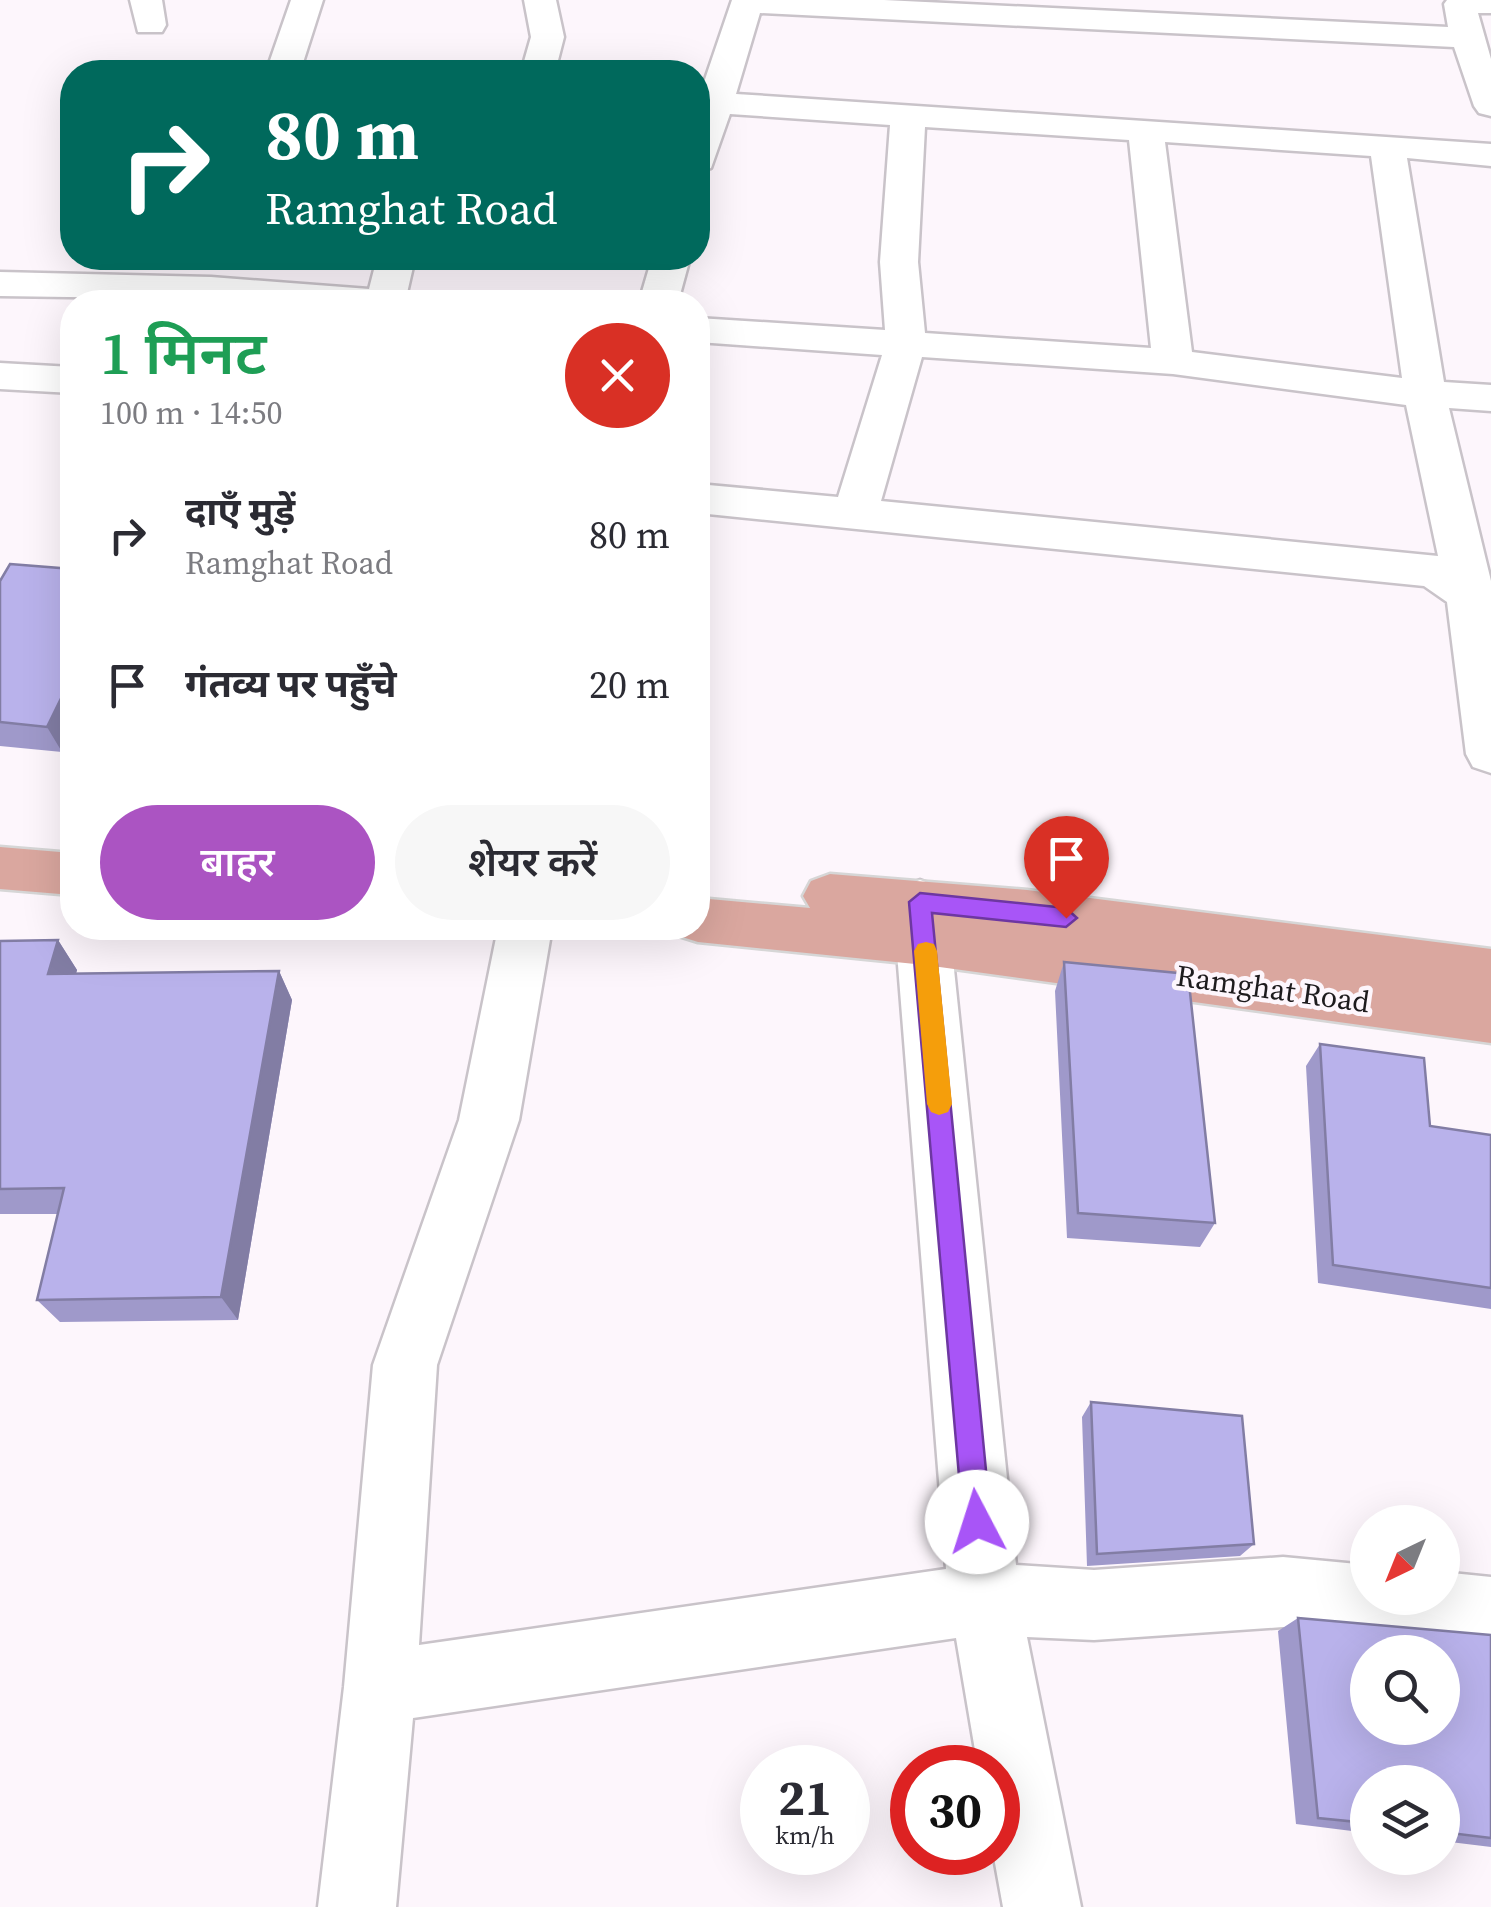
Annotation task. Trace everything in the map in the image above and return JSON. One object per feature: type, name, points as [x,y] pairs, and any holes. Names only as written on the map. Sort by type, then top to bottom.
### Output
[{"type":"main road","points":[[0,836],[60,840]]},
{"type":"main road","points":[[0,868],[60,873]]},
{"type":"main road","name":"Ramghat Road","points":[[710,888],[1491,1019]]},
{"type":"main road","name":"Ramghat Road","points":[[710,920],[922,922],[1491,972]]},
{"type":"street","points":[[287,60],[307,0]]},
{"type":"street","points":[[540,0],[549,27],[544,60]]},
{"type":"street","points":[[710,114],[747,2],[1467,38]]},
{"type":"street","points":[[1491,3],[1460,4],[1467,38],[1491,106]]},
{"type":"street","points":[[713,102],[1491,155]]},
{"type":"street","points":[[855,513],[906,343],[899,262],[908,114]]},
{"type":"street","points":[[1146,130],[1173,362]]},
{"type":"street","points":[[1387,146],[1425,394],[1480,596],[1491,754]]},
{"type":"street","points":[[0,284],[216,273],[316,290]]},
{"type":"street","points":[[710,331],[1173,362],[1425,394],[1491,398]]},
{"type":"street","points":[[0,376],[60,379]]},
{"type":"street","points":[[710,500],[1436,571],[1480,596]]},
{"type":"street","points":[[922,922],[984,1599],[1042,1907]]},
{"type":"street","points":[[356,1907],[380,1686],[405,1365],[489,1120],[523,940]]},
{"type":"street","points":[[380,1686],[984,1599],[1094,1606],[1283,1592],[1491,1612]]},
{"type":"building","points":[[10,564],[60,568],[60,700],[47,727],[0,722],[0,581]]},
{"type":"building","points":[[58,940],[48,974],[279,971],[221,1297],[37,1300],[64,1188],[0,1189],[0,941]]},
{"type":"building","points":[[1064,962],[1188,974],[1215,1223],[1078,1213]]},
{"type":"building","points":[[1320,1044],[1424,1058],[1430,1126],[1491,1135],[1491,1288],[1333,1265]]},
{"type":"building","points":[[1091,1402],[1242,1416],[1254,1544],[1097,1554]]},
{"type":"building","points":[[1298,1618],[1491,1635],[1491,1838],[1460,1834],[1460,1765],[1350,1765],[1350,1821],[1318,1818]]},
{"type":"slow traffic","points":[[926,951],[939,1104]]},
{"type":"route","points":[[977,1522],[920,902],[1066,918]]}]
